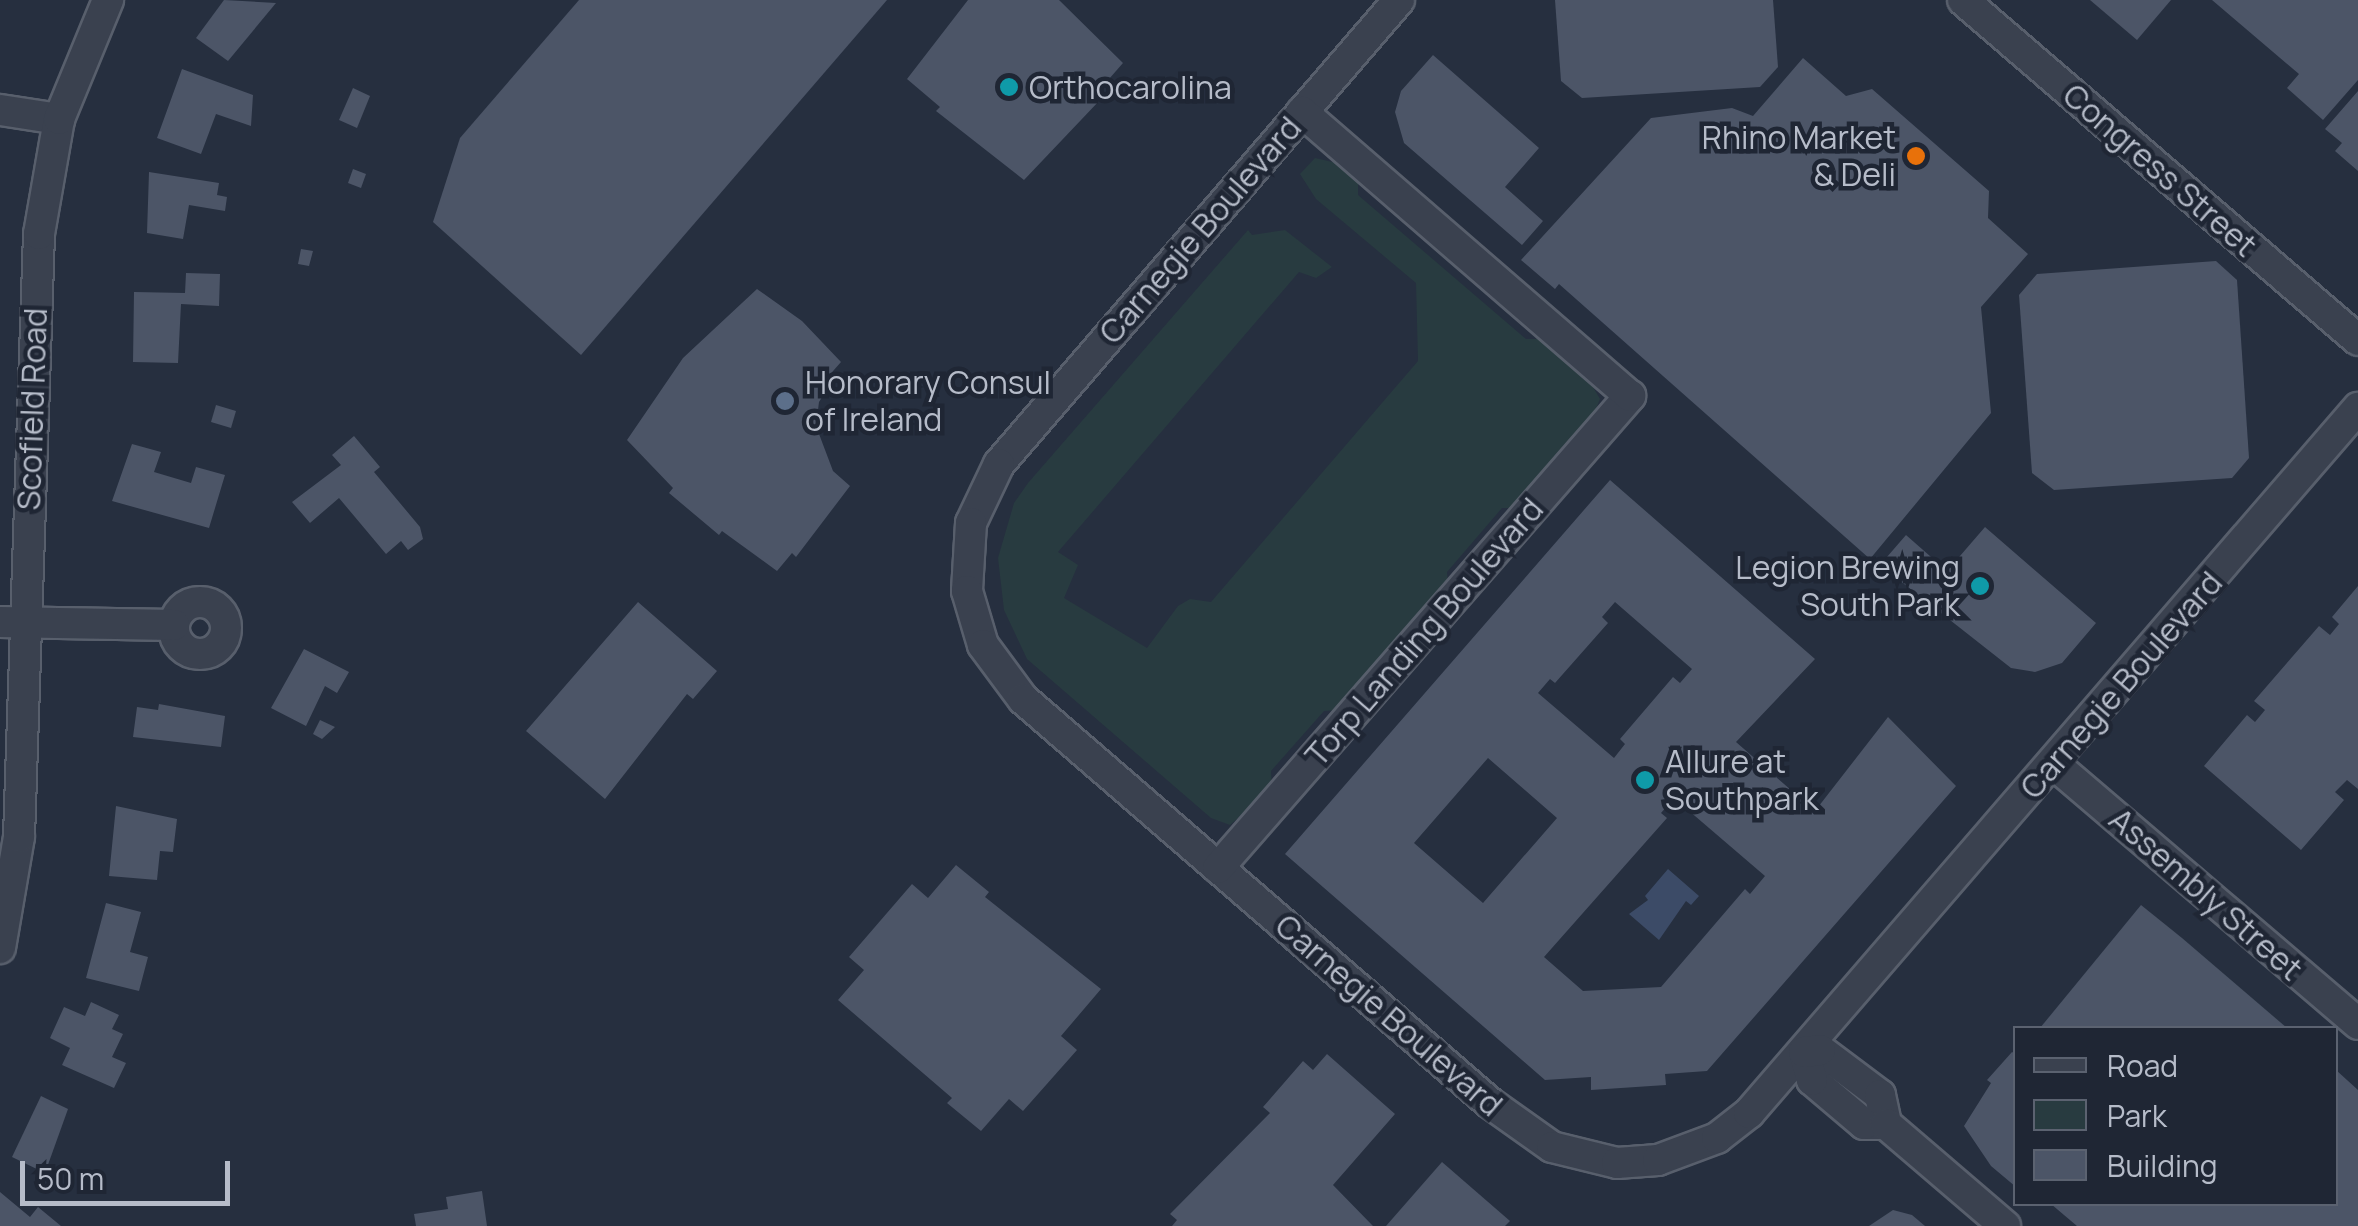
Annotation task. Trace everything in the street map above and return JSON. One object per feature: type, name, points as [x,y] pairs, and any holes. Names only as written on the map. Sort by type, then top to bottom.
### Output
[{"type":"street","name":"Scofield Road","points":[[0,948],[18,864],[13,623],[39,234],[59,119],[108,0]]},
{"type":"street","name":"Carnegie Boulevard","points":[[1399,0],[1000,464],[981,494],[968,539],[970,610],[1002,676],[1515,1124],[1566,1153],[1638,1163],[1698,1148],[1749,1113],[2358,408]]},
{"type":"street","name":"Congress Street","points":[[1964,0],[2358,340]]},
{"type":"street","points":[[0,110],[59,119]]},
{"type":"street","name":"Torp Landing Boulevard","points":[[1218,868],[1630,396],[1302,112]]},
{"type":"street","points":[[13,623],[174,625]]},
{"type":"street","name":"Assembly Street","points":[[2054,764],[2358,1024]]},
{"type":"street","points":[[1804,1052],[1808,1074],[1841,1106],[1864,1124],[1886,1124],[2006,1226]]},
{"type":"green space","points":[[1315,158],[1337,163],[1358,182],[1358,195],[1526,339],[1541,339],[1590,382],[1600,399],[1591,421],[1517,508],[1502,508],[1447,572],[1448,585],[1340,710],[1324,711],[1271,771],[1272,788],[1230,825],[1211,818],[1027,659],[1004,610],[998,558],[1014,503],[1028,483],[1248,230],[1252,235],[1285,230],[1332,267],[1316,278],[1299,272],[1058,552],[1078,565],[1064,598],[1147,648],[1178,606],[1190,599],[1211,602],[1418,361],[1416,283],[1316,199],[1300,174]]},
{"type":"water","points":[[1668,869],[1699,896],[1691,905],[1686,901],[1659,940],[1629,914],[1648,900],[1645,896]]},
{"type":"building","points":[[224,0],[276,3],[228,61],[196,38]]},
{"type":"building","points":[[579,0],[887,0],[581,355],[433,222],[460,138]]},
{"type":"building","name":"Orthocarolina","points":[[968,0],[1059,0],[1123,63],[1095,95],[1100,100],[1024,180],[936,111],[940,107],[907,79]]},
{"type":"building","points":[[1555,0],[1773,0],[1778,67],[1760,87],[1582,98],[1561,81]]},
{"type":"building","points":[[2090,0],[2171,0],[2137,40]]},
{"type":"building","points":[[2212,0],[2358,0],[2358,80],[2323,120],[2287,88],[2299,74]]},
{"type":"building","points":[[1433,55],[1539,148],[1505,187],[1543,221],[1522,245],[1404,143],[1395,112],[1401,91]]},
{"type":"building","points":[[1803,58],[1846,96],[1872,89],[1989,191],[1988,218],[2028,254],[1981,307],[1991,413],[1870,559],[1559,284],[1555,289],[1521,260],[1651,118],[1732,108],[1753,116]]},
{"type":"building","points":[[182,69],[253,95],[251,126],[216,114],[201,154],[157,138]]},
{"type":"building","points":[[353,88],[370,96],[357,128],[339,120]]},
{"type":"building","points":[[2358,91],[2358,171],[2335,151],[2342,143],[2325,129]]},
{"type":"building","points":[[353,169],[366,174],[361,188],[348,183]]},
{"type":"building","points":[[149,172],[219,183],[217,195],[227,197],[225,211],[189,205],[183,239],[147,233]]},
{"type":"building","points":[[301,249],[313,251],[309,266],[298,264]]},
{"type":"building","points":[[2216,261],[2237,280],[2249,458],[2232,478],[2054,490],[2032,473],[2019,295],[2037,274]]},
{"type":"building","points":[[186,273],[220,274],[219,306],[181,304],[178,363],[133,362],[134,292],[185,293]]},
{"type":"building","points":[[757,289],[802,321],[841,362],[826,379],[831,383],[819,402],[816,426],[833,471],[850,486],[796,557],[792,553],[777,571],[722,531],[719,535],[669,493],[673,488],[627,440],[683,358]]},
{"type":"building","points":[[216,405],[236,411],[231,428],[211,422]]},
{"type":"building","points":[[354,436],[380,467],[374,472],[420,527],[423,539],[408,550],[401,541],[386,554],[339,498],[310,523],[292,502],[341,465],[332,455]]},
{"type":"building","points":[[132,444],[161,452],[154,472],[191,483],[196,467],[225,475],[209,528],[112,501]]},
{"type":"building","name":"Allure at Southpark","points":[[1610,480],[1815,659],[1736,742],[1815,811],[1888,717],[1956,786],[1707,1071],[1665,1074],[1666,1085],[1591,1090],[1591,1077],[1545,1080],[1285,854]],"holes":[[[1615,602],[1692,669],[1680,683],[1673,677],[1620,739],[1625,744],[1614,758],[1538,693],[1550,679],[1555,683],[1608,623],[1602,617]],[[1488,758],[1557,818],[1483,903],[1414,843]],[[1674,798],[1765,876],[1750,894],[1745,889],[1661,987],[1583,991],[1544,957],[1667,818],[1661,813]]]},
{"type":"building","name":"Legion Brewing South Park","points":[[1985,527],[2096,623],[2062,663],[2035,672],[2011,668],[1880,565],[1906,535],[1947,571]]},
{"type":"building","points":[[2358,586],[2358,789],[2347,780],[2335,792],[2344,800],[2301,850],[2204,766],[2247,715],[2255,722],[2265,710],[2254,701],[2319,626],[2330,635],[2339,624],[2332,617]]},
{"type":"building","points":[[638,602],[717,671],[693,699],[687,694],[605,799],[526,731]]},
{"type":"building","points":[[304,649],[349,672],[337,693],[325,686],[306,726],[271,708]]},
{"type":"building","points":[[159,704],[225,716],[221,747],[133,737],[137,707],[158,710]]},
{"type":"building","points":[[320,720],[335,727],[322,739],[313,734]]},
{"type":"building","points":[[116,806],[177,819],[173,852],[160,851],[157,880],[109,876]]},
{"type":"building","points":[[956,865],[989,892],[985,897],[1101,989],[1061,1036],[1077,1050],[1023,1111],[1009,1099],[981,1131],[947,1103],[952,1098],[838,1000],[864,970],[849,957],[912,884],[928,898]]},
{"type":"building","points":[[106,903],[141,912],[130,952],[148,957],[139,991],[86,978]]},
{"type":"building","points":[[2141,905],[2285,1026],[2042,1026]]},
{"type":"building","points":[[91,1002],[119,1015],[112,1029],[123,1034],[112,1057],[126,1063],[114,1088],[62,1065],[70,1048],[50,1038],[64,1007],[85,1016]]},
{"type":"building","points":[[2013,1052],[2013,1184],[1991,1166],[1964,1126],[1991,1083],[1987,1080]]},
{"type":"building","points":[[1327,1054],[1395,1114],[1333,1185],[1373,1226],[1172,1226],[1177,1220],[1170,1214],[1270,1113],[1263,1107],[1303,1061],[1313,1070]]},
{"type":"building","points":[[2338,1072],[2358,1090],[2358,1226],[2077,1226],[2053,1206],[2338,1206]]},
{"type":"building","points":[[41,1096],[68,1109],[45,1173],[12,1157]]},
{"type":"building","points":[[1442,1162],[1510,1221],[1505,1226],[1386,1226]]},
{"type":"building","points":[[482,1191],[487,1226],[416,1226],[414,1214],[448,1209],[446,1197]]},
{"type":"building","points":[[0,1192],[30,1217],[38,1207],[61,1226],[0,1226]]},
{"type":"building","points":[[1893,1210],[1912,1215],[1925,1226],[1869,1226]]},
{"type":"place","name":"Orthocarolina","points":[[1009,87]]},
{"type":"place","name":"Rhino Market & Deli","points":[[1916,156]]},
{"type":"place","name":"Honorary Consul of Ireland","points":[[785,401]]},
{"type":"place","name":"Legion Brewing South Park","points":[[1980,586]]},
{"type":"place","name":"Allure at Southpark","points":[[1645,780]]}]
